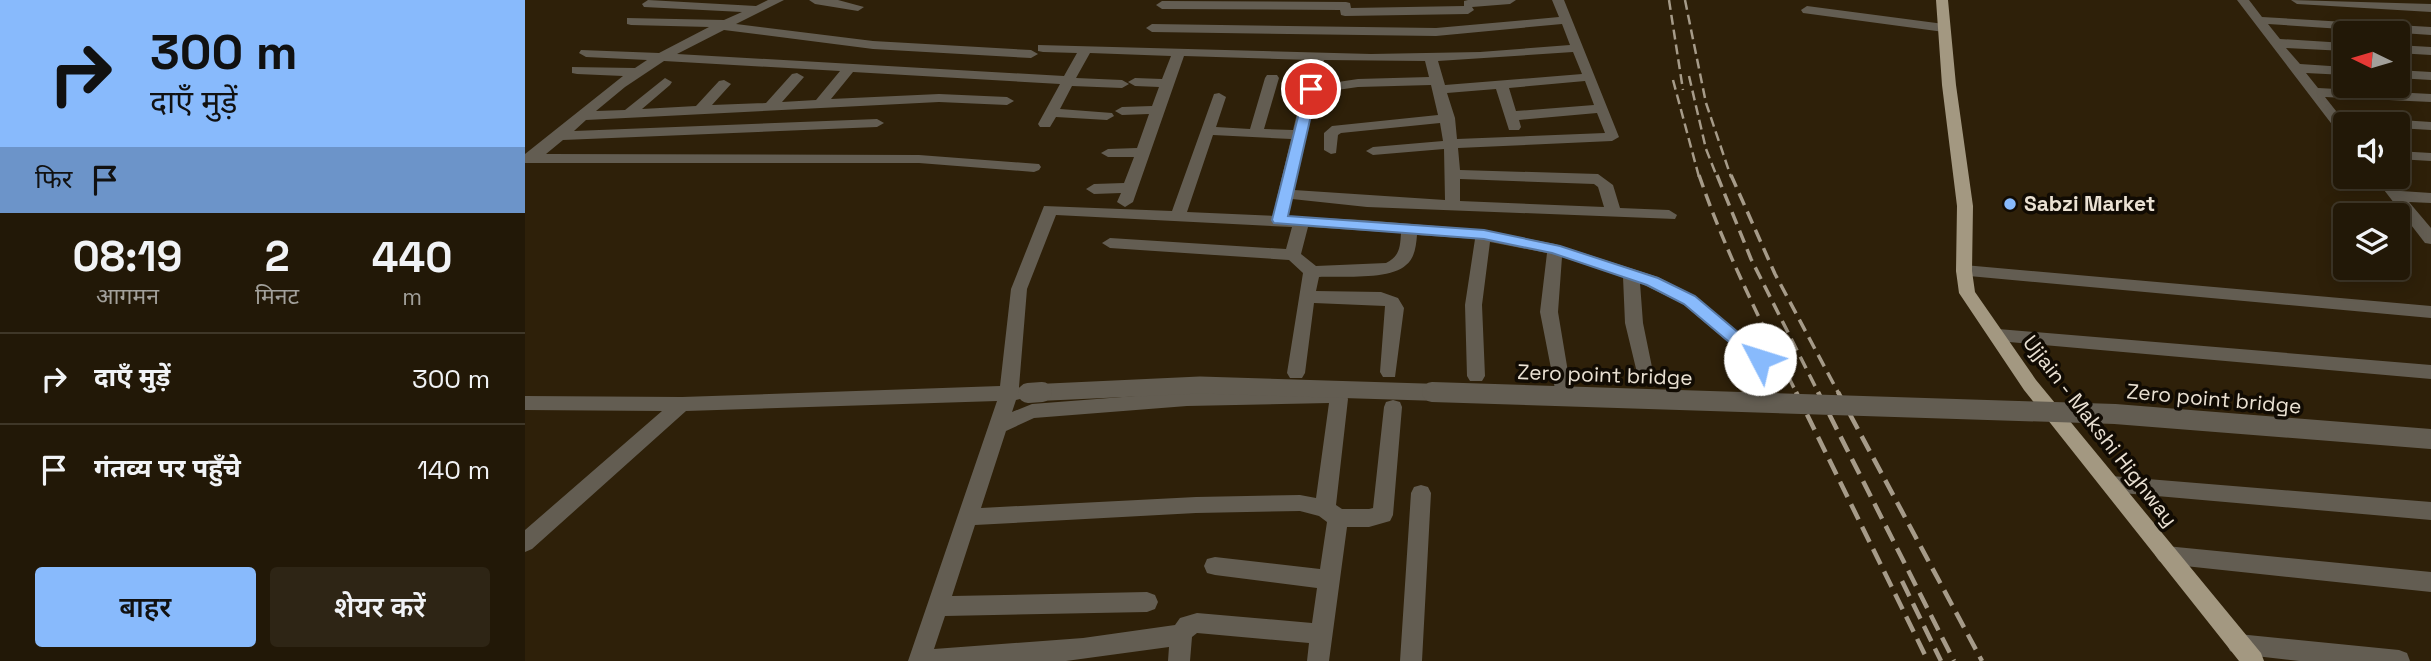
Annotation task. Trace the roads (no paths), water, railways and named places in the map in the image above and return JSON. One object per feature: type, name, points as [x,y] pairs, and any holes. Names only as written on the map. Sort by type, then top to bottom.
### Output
[{"type":"main road","name":"Ujjain - Makshi Highway","points":[[1942,0],[1965,206],[1964,271],[1967,293],[2030,384],[2246,652]]},
{"type":"street","points":[[528,159],[638,72],[724,25],[778,0]]},
{"type":"street","points":[[815,0],[858,7]]},
{"type":"street","points":[[1162,5],[1241,3],[1346,6],[1467,4],[1510,0]]},
{"type":"street","points":[[1373,151],[1453,144],[1612,137],[1558,0]]},
{"type":"street","points":[[2242,0],[2333,117]]},
{"type":"street","points":[[2297,0],[2396,3],[2431,8]]},
{"type":"street","points":[[2424,0],[2431,8]]},
{"type":"street","points":[[1221,52],[1241,3]]},
{"type":"street","points":[[648,4],[758,9]]},
{"type":"street","points":[[1466,57],[1467,4]]},
{"type":"street","points":[[1336,57],[1346,6]]},
{"type":"street","points":[[1807,10],[1944,28]]},
{"type":"street","points":[[1153,28],[1343,32],[1467,30],[1566,20]]},
{"type":"street","points":[[2258,20],[2431,31]]},
{"type":"street","points":[[631,21],[724,25],[873,45],[1037,51],[1466,57],[1577,48]]},
{"type":"street","points":[[2275,43],[2333,46]]},
{"type":"street","points":[[1085,50],[1048,119],[1107,116]]},
{"type":"street","points":[[2410,50],[2431,51]]},
{"type":"street","points":[[1094,189],[1127,195],[1179,51]]},
{"type":"street","points":[[586,53],[667,55],[1068,81],[1167,83]]},
{"type":"street","points":[[1279,220],[1318,55]]},
{"type":"street","points":[[1431,57],[1453,144],[1452,205]]},
{"type":"street","points":[[819,105],[850,67]]},
{"type":"street","points":[[2295,68],[2333,70]]},
{"type":"street","points":[[577,70],[638,72]]},
{"type":"street","points":[[2410,75],[2431,76]]},
{"type":"street","points":[[1311,89],[1337,88],[1358,83],[1438,86],[1501,84],[1588,76]]},
{"type":"street","points":[[769,108],[797,77]]},
{"type":"street","points":[[1257,133],[1272,78]]},
{"type":"street","points":[[628,114],[665,82]]},
{"type":"street","points":[[699,111],[724,84]]},
{"type":"street","points":[[1501,84],[1518,141]]},
{"type":"street","points":[[2313,92],[2431,98]]},
{"type":"street","points":[[1178,215],[1219,97]]},
{"type":"street","points":[[582,116],[939,98],[1007,102]]},
{"type":"street","points":[[1512,116],[1602,107]]},
{"type":"street","points":[[1122,111],[1157,110]]},
{"type":"street","points":[[1331,150],[1331,133],[1337,129],[1448,118]]},
{"type":"street","points":[[559,136],[877,123]]},
{"type":"street","points":[[2410,126],[2431,126]]},
{"type":"street","points":[[1208,131],[1300,135]]},
{"type":"street","points":[[1108,153],[1142,152]]},
{"type":"street","points":[[2410,156],[2431,157]]},
{"type":"street","points":[[528,159],[919,159],[1034,167]]},
{"type":"street","points":[[1454,174],[1598,179],[1605,185],[1613,212]]},
{"type":"street","points":[[2390,189],[2428,232]]},
{"type":"street","points":[[1286,194],[1347,201],[1669,215]]},
{"type":"street","points":[[2396,196],[2431,198]]},
{"type":"street","points":[[1181,634],[1119,646],[919,661],[997,426],[1018,393],[1014,322],[1019,289],[1047,213],[1056,210],[1178,215],[1410,229],[1484,235],[1555,249],[1652,281],[1689,300],[1760,359]]},
{"type":"street","points":[[1293,255],[1301,222]]},
{"type":"street","points":[[1110,243],[1293,255],[1312,272],[1400,265],[1406,256],[1410,229]]},
{"type":"street","points":[[1476,376],[1472,308],[1475,268],[1484,235]]},
{"type":"street","points":[[1555,249],[1549,312],[1561,384]]},
{"type":"street","points":[[1964,271],[2431,312]]},
{"type":"street","points":[[1296,373],[1312,272]]},
{"type":"street","points":[[1631,274],[1634,323],[1644,372]]},
{"type":"street","points":[[1306,297],[1381,298],[1392,302],[1395,308],[1389,372]]},
{"type":"street","points":[[1998,335],[2431,372]]},
{"type":"street","name":"Zero point bridge","points":[[525,403],[682,404],[1200,385],[2115,414],[2431,439]]},
{"type":"street","points":[[997,426],[1032,411],[1187,399],[1333,396],[1339,399],[1331,580],[1318,661]]},
{"type":"street","points":[[525,543],[682,404]]},
{"type":"street","points":[[967,517],[1209,504],[1300,503],[1332,513],[1370,518],[1383,515],[1393,407]]},
{"type":"street","points":[[2111,484],[2431,511]]},
{"type":"street","points":[[1411,661],[1420,493]]},
{"type":"street","points":[[2166,555],[2431,582]]},
{"type":"street","points":[[1215,566],[1331,580]]},
{"type":"street","points":[[938,606],[1147,601]]},
{"type":"street","points":[[1179,661],[1181,634],[1188,625],[1197,623],[1322,635]]},
{"type":"street","points":[[2246,652],[2399,661]]},
{"type":"railway","points":[[1669,0],[1683,90]]},
{"type":"railway","points":[[1685,0],[1706,103],[1731,177]]},
{"type":"railway","points":[[1689,76],[1706,149],[1717,177]]},
{"type":"railway","points":[[1673,80],[1699,177]]},
{"type":"railway","points":[[1699,175],[1732,259],[1797,394]]},
{"type":"railway","points":[[1717,175],[1751,259],[1819,394]]},
{"type":"railway","points":[[1731,175],[1775,274],[1839,394]]},
{"type":"railway","points":[[1796,392],[1928,661]]},
{"type":"railway","points":[[1818,392],[1954,661]]},
{"type":"railway","points":[[1838,392],[1982,661]]},
{"type":"railway","points":[[1902,581],[1941,661]]},
{"type":"place","name":"Sabzi Market","points":[[2010,204]]}]
